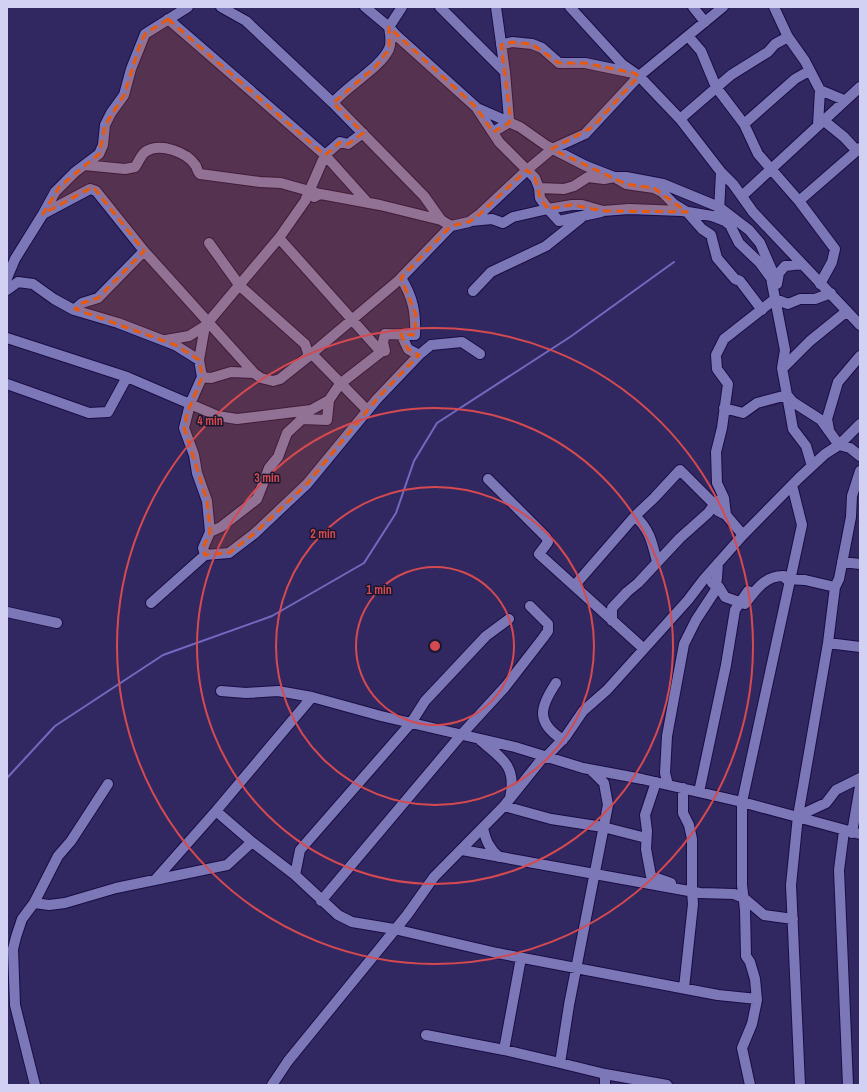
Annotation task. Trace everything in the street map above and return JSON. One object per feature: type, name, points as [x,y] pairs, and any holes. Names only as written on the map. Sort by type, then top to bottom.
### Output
[{"type":"street","points":[[7,278],[15,259],[59,187],[98,154],[101,149],[105,126],[111,113],[124,95],[131,68],[145,34],[188,7]]},
{"type":"street","points":[[221,7],[246,21],[333,103],[424,196],[440,220]]},
{"type":"street","points":[[365,7],[389,27],[396,36],[476,107],[499,142],[535,178],[539,188],[540,198],[560,221],[581,218],[603,211],[629,209],[687,212],[718,218],[730,225],[739,243],[766,270],[771,278],[785,350],[782,368],[793,429],[806,446],[812,466]]},
{"type":"street","points":[[333,103],[342,92],[375,67],[389,49],[391,42],[389,27],[402,7]]},
{"type":"street","points":[[440,7],[505,72]]},
{"type":"street","points":[[493,132],[508,123],[510,116],[496,7]]},
{"type":"street","points":[[570,7],[622,64],[637,75],[680,119],[745,201],[820,284],[831,293],[860,325]]},
{"type":"street","points":[[693,7],[704,22]]},
{"type":"street","points":[[469,222],[505,192],[527,170],[552,149],[585,134],[637,75],[723,7]]},
{"type":"street","points":[[774,7],[788,37],[805,61],[820,90],[821,123]]},
{"type":"street","points":[[168,19],[325,155],[368,203]]},
{"type":"street","points":[[688,36],[701,51],[716,87],[744,124],[758,154],[799,201],[835,249],[832,262],[820,284]]},
{"type":"street","points":[[680,119],[716,87],[750,62],[768,52],[775,44],[788,37]]},
{"type":"street","points":[[501,45],[512,42],[532,44],[542,48],[559,63],[586,63],[637,75]]},
{"type":"street","points":[[744,124],[780,92],[809,71]]},
{"type":"street","points":[[745,201],[770,169],[860,87]]},
{"type":"street","points":[[820,90],[844,100]]},
{"type":"street","points":[[476,107],[508,123],[520,127],[532,138],[586,166],[614,177],[626,184],[654,188],[662,192],[674,204],[687,212],[702,229],[711,235],[717,258],[735,279],[740,281],[762,310]]},
{"type":"street","points":[[799,201],[858,150],[844,138],[821,123]]},
{"type":"street","points":[[163,340],[190,336],[206,324],[240,286],[279,238],[306,196],[325,155],[340,142],[348,144],[363,133]]},
{"type":"street","points":[[84,165],[125,169],[135,167],[144,153],[149,150],[156,148],[173,149],[195,166],[200,174],[260,182],[281,183],[306,196],[320,194],[368,203],[440,220],[451,226]]},
{"type":"street","points":[[718,218],[721,172]]},
{"type":"street","points":[[539,188],[564,189],[574,186],[588,177],[604,179],[614,177],[638,179],[663,184],[719,207],[749,230],[755,237],[769,260],[774,275],[775,296]]},
{"type":"street","points":[[43,214],[90,189],[93,189],[206,324],[254,374],[261,378],[273,381],[280,379],[310,355],[401,278],[451,226],[492,219],[503,223],[513,217],[572,205],[603,211]]},
{"type":"street","points":[[745,201],[755,237]]},
{"type":"street","points":[[473,291],[491,272],[546,246],[581,218]]},
{"type":"street","points":[[279,238],[381,352]]},
{"type":"street","points":[[209,243],[240,286],[305,344],[310,355],[367,410]]},
{"type":"street","points":[[75,309],[82,303],[98,298],[144,251]]},
{"type":"street","points":[[726,515],[724,498],[717,483],[716,452],[728,384],[717,369],[716,355],[724,339],[762,310],[775,296],[779,273],[785,266],[802,264]]},
{"type":"street","points":[[7,338],[127,377],[218,416],[236,419],[311,410],[329,400],[340,384],[385,350],[383,342],[385,334],[414,335],[416,314],[410,293],[401,278]]},
{"type":"street","points":[[7,290],[18,282],[28,282],[54,299],[75,309],[100,319],[118,323],[176,345],[199,360]]},
{"type":"street","points":[[775,296],[788,304],[800,299],[815,299],[831,293]]},
{"type":"street","points":[[782,368],[810,341],[847,311]]},
{"type":"street","points":[[205,555],[203,548],[210,532],[207,501],[197,473],[194,455],[184,428],[190,404],[202,377],[199,360],[206,324]]},
{"type":"street","points":[[401,334],[408,349],[419,355]]},
{"type":"street","points":[[151,603],[205,555],[229,553],[254,534],[307,484],[367,410],[404,369],[431,345],[462,342],[480,354]]},
{"type":"street","points":[[829,430],[827,419],[838,382],[860,356]]},
{"type":"street","points":[[202,377],[211,378],[231,372],[254,374]]},
{"type":"street","points":[[7,384],[89,413],[104,413],[110,410],[127,377]]},
{"type":"street","points":[[724,408],[742,413],[757,403],[787,394]]},
{"type":"street","points":[[787,394],[793,402],[821,420],[839,445],[850,448],[860,456]]},
{"type":"street","points":[[210,532],[221,527],[257,499],[269,468],[278,457],[287,433],[302,419],[327,420],[329,400]]},
{"type":"street","points":[[272,1085],[288,1061],[414,906],[434,876],[462,850],[507,802],[540,760],[546,757],[563,740],[583,711],[607,690],[688,600],[704,579],[743,535],[812,466],[839,445],[860,424]]},
{"type":"street","points":[[575,585],[635,516],[680,470],[713,503],[717,501]]},
{"type":"street","points":[[800,1085],[791,885],[798,816],[828,643],[835,587],[839,579],[851,518],[852,496],[860,472]]},
{"type":"street","points":[[488,479],[546,537],[548,542],[538,554],[575,585],[612,621],[644,649]]},
{"type":"street","points":[[750,1085],[742,1048],[752,1024],[757,999],[755,980],[750,962],[746,956],[742,802],[802,525],[792,485]]},
{"type":"street","points":[[717,501],[718,511],[726,515],[743,535]]},
{"type":"street","points":[[612,621],[612,608],[708,513],[717,501]]},
{"type":"street","points":[[635,516],[645,525],[649,533],[657,562]]},
{"type":"street","points":[[842,562],[860,564]]},
{"type":"street","points":[[668,785],[665,773],[667,736],[672,700],[684,644],[716,586],[718,563]]},
{"type":"street","points":[[704,579],[716,586],[726,597],[745,604],[761,583],[780,576],[791,580],[805,580],[835,587]]},
{"type":"street","points":[[699,792],[726,665],[735,610],[739,602],[748,591]]},
{"type":"street","points":[[321,901],[461,735],[505,687],[548,631],[548,624],[530,606]]},
{"type":"street","points":[[7,612],[57,623]]},
{"type":"street","points":[[295,875],[300,850],[411,723],[425,701],[486,636],[509,619]]},
{"type":"street","points":[[828,643],[860,647]]},
{"type":"street","points":[[556,683],[542,708],[547,728],[563,740]]},
{"type":"street","points":[[221,691],[246,693],[278,691],[312,697],[546,757],[590,770],[656,782],[798,816],[852,833]]},
{"type":"street","points":[[155,880],[312,697]]},
{"type":"street","points":[[480,740],[505,761],[510,770],[513,780],[507,802]]},
{"type":"street","points":[[560,1063],[568,1005],[577,968],[593,874],[608,805],[604,783],[590,770]]},
{"type":"street","points":[[605,790],[618,776]]},
{"type":"street","points":[[798,816],[826,802],[836,790],[860,778]]},
{"type":"street","points":[[656,782],[646,808],[646,849],[651,876],[692,891]]},
{"type":"street","points":[[35,1085],[11,1005],[14,948],[22,919],[34,903],[58,856],[71,841],[108,784]]},
{"type":"street","points":[[848,1085],[839,870],[852,833],[860,786]]},
{"type":"street","points":[[683,788],[683,813],[689,825],[692,839],[692,891],[684,988]]},
{"type":"street","points":[[507,802],[550,819],[603,827],[646,838]]},
{"type":"street","points":[[216,810],[252,842],[295,875],[321,901],[338,915],[352,922],[394,929],[521,958],[718,995],[757,999]]},
{"type":"street","points":[[483,828],[486,840],[491,850],[499,857]]},
{"type":"street","points":[[34,903],[65,903],[116,888],[227,865],[252,842]]},
{"type":"street","points":[[462,850],[700,893],[734,894],[744,898],[764,915],[793,919]]},
{"type":"street","points":[[504,1050],[521,958]]},
{"type":"street","points":[[426,1035],[504,1050],[605,1074],[666,1085]]},
{"type":"street","points":[[605,1074],[605,1085]]},
{"type":"highlighted area","points":[[168,19],[325,155],[340,142],[348,144],[363,133],[333,103],[375,67],[389,49],[389,27],[476,107],[493,132],[509,123],[510,116],[501,45],[512,42],[532,44],[559,63],[585,63],[634,73],[639,76],[593,127],[552,149],[626,184],[654,188],[687,212],[603,211],[572,205],[548,209],[540,198],[535,178],[527,170],[480,214],[469,222],[451,226],[401,278],[416,314],[415,335],[401,334],[408,349],[419,355],[377,399],[307,484],[254,534],[229,553],[205,555],[203,548],[210,532],[207,501],[184,428],[187,413],[202,377],[199,360],[175,345],[75,309],[82,303],[98,298],[144,251],[93,187],[43,214],[59,187],[99,154],[105,125],[124,95],[140,44],[145,34]]},
{"type":"waterway","points":[[7,778],[55,726],[163,655],[272,616],[364,563],[396,513],[414,461],[437,423],[570,337],[674,262]]}]
